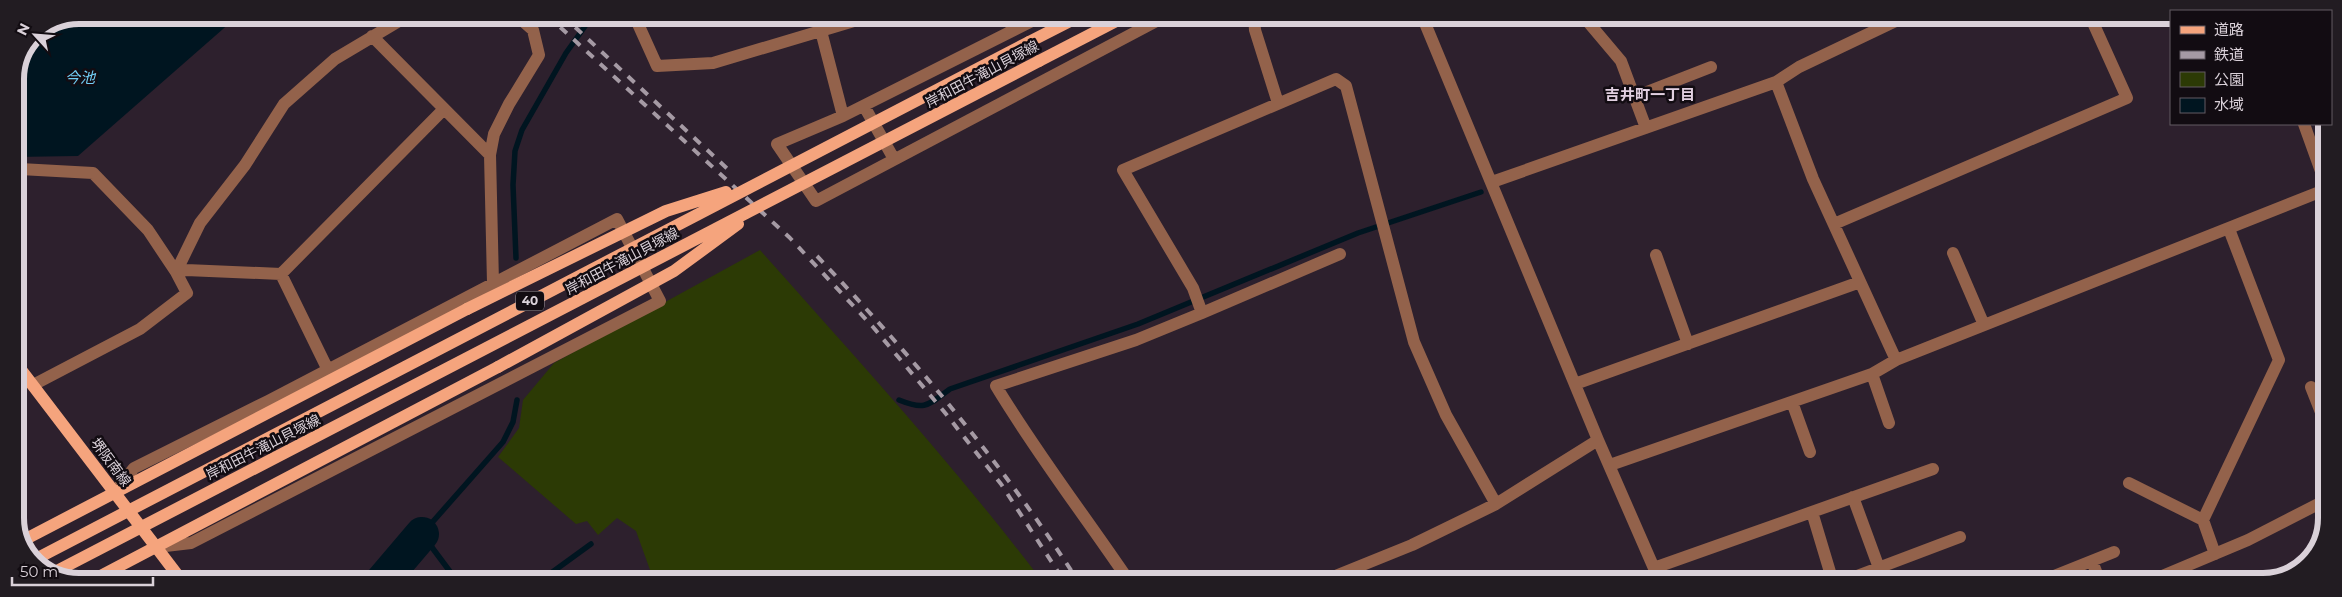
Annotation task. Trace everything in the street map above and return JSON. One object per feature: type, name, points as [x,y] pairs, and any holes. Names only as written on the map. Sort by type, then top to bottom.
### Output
[{"type":"main road","name":"岸和田牛滝山貝塚線","points":[[39,557],[1064,24]]},
{"type":"main road","name":"岸和田牛滝山貝塚線","points":[[60,570],[1111,24]]},
{"type":"main road","points":[[28,538],[467,309],[666,211],[758,182]]},
{"type":"main road","points":[[107,573],[498,368],[674,271],[772,199]]},
{"type":"main road","name":"堺阪南線","points":[[24,374],[176,573]]},
{"type":"street","points":[[176,272],[200,223],[245,165],[284,104],[335,59],[394,24]]},
{"type":"street","points":[[493,283],[490,155],[498,126],[538,56],[533,30],[526,24]]},
{"type":"street","points":[[638,24],[657,66],[713,63],[846,24]]},
{"type":"street","points":[[1011,24],[1013,30]]},
{"type":"street","points":[[1025,24],[864,106],[776,144],[816,201],[1151,24]]},
{"type":"street","points":[[1255,24],[1278,103]]},
{"type":"street","points":[[1425,24],[1598,440],[1656,573]]},
{"type":"street","points":[[1590,24],[1621,62],[1646,128]]},
{"type":"street","points":[[1492,182],[1776,82],[1800,67],[1889,24]]},
{"type":"street","points":[[1834,224],[2127,98],[2094,24]]},
{"type":"street","points":[[821,31],[843,116]]},
{"type":"street","points":[[372,36],[490,155]]},
{"type":"street","points":[[1634,96],[1711,68]]},
{"type":"street","points":[[1202,313],[1193,288],[1124,170],[1336,79],[1346,86],[1414,342],[1446,415],[1496,504]]},
{"type":"street","points":[[1776,82],[1813,179],[1896,360]]},
{"type":"street","points":[[864,106],[894,160]]},
{"type":"street","points":[[176,272],[186,270],[281,274],[444,109]]},
{"type":"street","points":[[2304,125],[2318,165]]},
{"type":"street","points":[[24,170],[93,173],[148,230],[176,272],[187,293],[140,329],[33,385]]},
{"type":"street","points":[[1610,465],[1872,374],[1896,360],[2318,192]]},
{"type":"street","points":[[115,492],[134,468],[328,370],[617,219],[660,301],[192,543],[157,547]]},
{"type":"street","points":[[2203,520],[2279,360],[2229,229]]},
{"type":"street","points":[[1954,253],[1984,326]]},
{"type":"street","points":[[1124,573],[1025,434],[996,386],[1136,340],[1340,254]]},
{"type":"street","points":[[1656,255],[1688,344]]},
{"type":"street","points":[[281,274],[328,370]]},
{"type":"street","points":[[1575,384],[1860,282]]},
{"type":"street","points":[[1872,374],[1889,423]]},
{"type":"street","points":[[2311,387],[2318,405]]},
{"type":"street","points":[[1792,402],[1810,452]]},
{"type":"street","points":[[1345,573],[1412,545],[1496,504],[1598,440]]},
{"type":"street","points":[[1654,568],[1933,468]]},
{"type":"street","points":[[2129,483],[2203,520],[2215,554]]},
{"type":"street","points":[[1853,497],[1879,568]]},
{"type":"street","points":[[2170,573],[2248,540],[2318,504]]},
{"type":"street","points":[[1812,512],[1830,573]]},
{"type":"street","points":[[1865,573],[1960,537]]},
{"type":"street","points":[[2062,573],[2114,552]]},
{"type":"street","points":[[2092,561],[2097,573]]},
{"type":"green space","points":[[760,250],[939,454],[1036,573],[651,573],[636,531],[617,518],[598,535],[587,521],[576,524],[498,457],[519,428],[523,400],[554,363]]},
{"type":"water","name":"今池","points":[[79,24],[229,24],[78,156],[24,157],[25,68],[33,48],[40,40],[58,28]]},
{"type":"waterway","points":[[516,258],[513,185],[515,151],[522,130],[566,53],[587,24]]},
{"type":"waterway","points":[[899,400],[915,405],[926,405],[950,389],[1138,324],[1358,233],[1481,192]]},
{"type":"waterway","points":[[451,573],[422,534],[503,442],[513,422],[517,400]]},
{"type":"waterway","points":[[389,573],[422,534]]},
{"type":"waterway","points":[[551,573],[591,544]]},
{"type":"railway","points":[[557,24],[790,238],[873,327],[946,414],[1001,484],[1059,573]]},
{"type":"railway","points":[[572,24],[733,174]]},
{"type":"railway","points":[[817,256],[888,333],[955,412],[1019,495],[1073,573]]},
{"type":"district","name":"吉井町一丁目","points":[[1650,95]]}]
